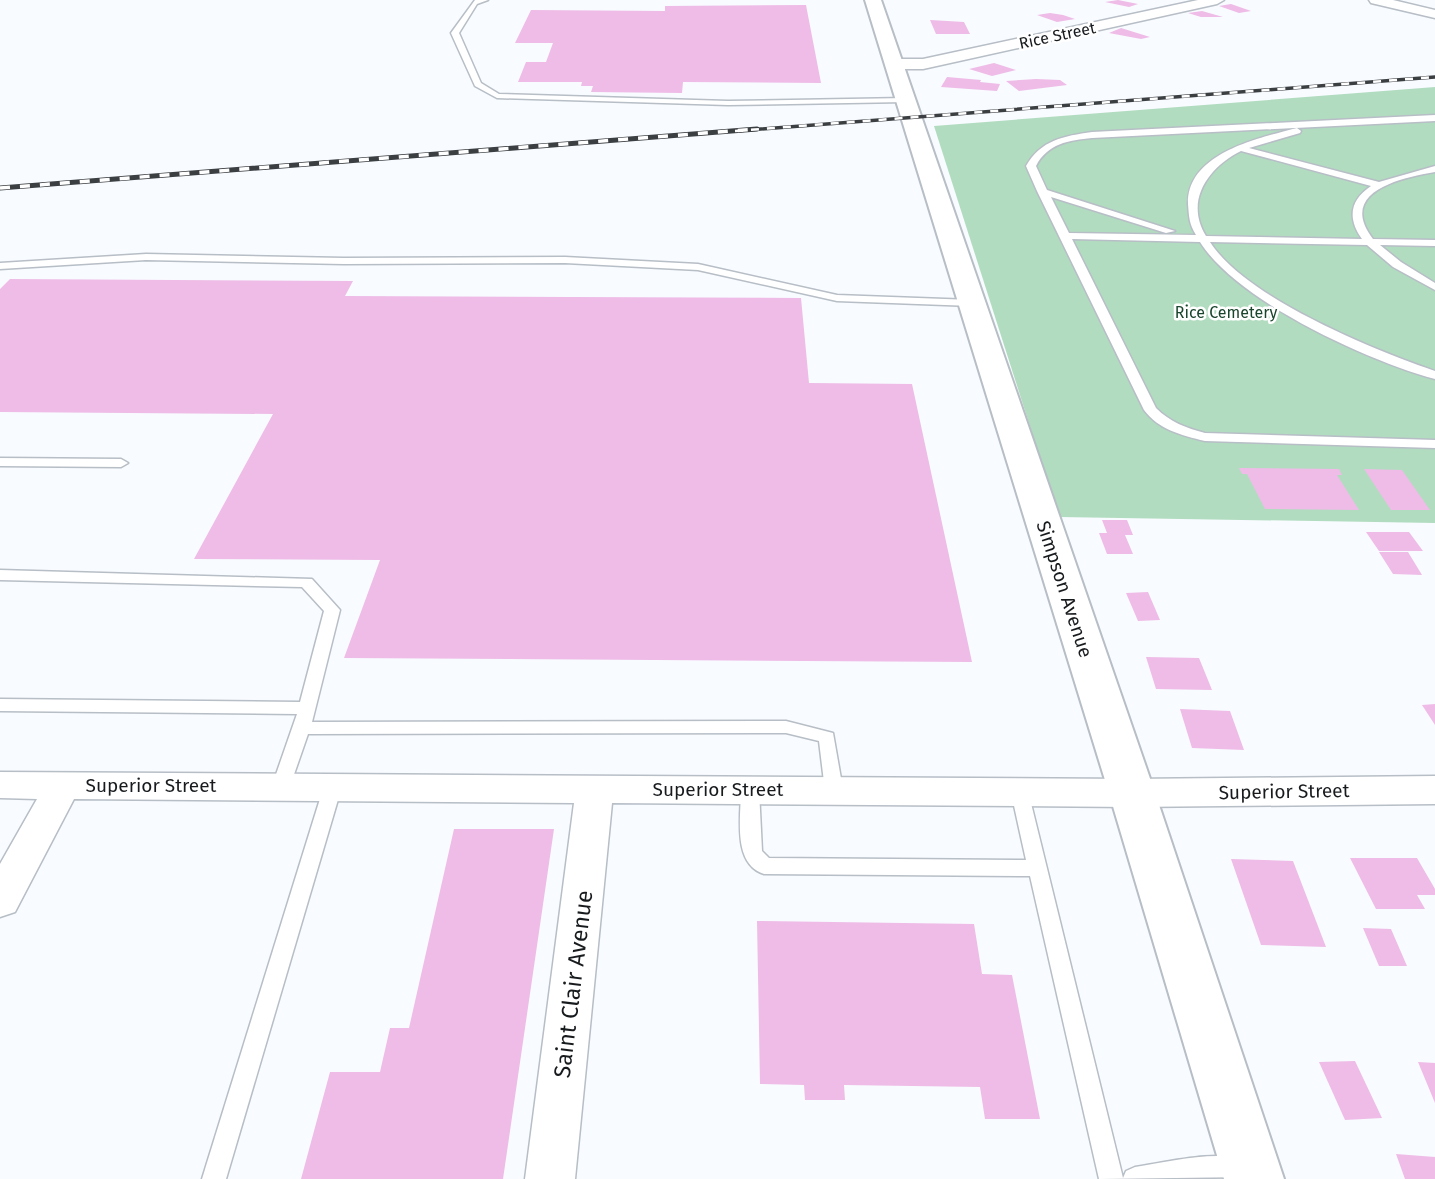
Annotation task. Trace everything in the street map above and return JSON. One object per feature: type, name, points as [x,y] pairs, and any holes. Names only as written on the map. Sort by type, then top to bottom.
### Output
[{"type":"street","name":"Simpson Avenue","points":[[873,0],[1132,793],[1253,1174]]},
{"type":"street","name":"Rice Street","points":[[895,64],[923,64],[1217,0]]},
{"type":"street","points":[[1376,0],[1435,14]]},
{"type":"street","name":"Superior Street","points":[[0,785],[1132,793],[1435,790]]},
{"type":"street","points":[[0,901],[63,785]]},
{"type":"street","name":"Saint Clair Avenue","points":[[550,1179],[595,789]]},
{"type":"lane","points":[[485,0],[475,2],[455,33],[478,84],[497,96],[727,103],[906,100]]},
{"type":"lane","points":[[1435,118],[1115,132],[1057,142],[1042,149],[1034,157],[1031,166],[1150,410],[1161,421],[1182,431],[1214,438],[1435,444]]},
{"type":"lane","points":[[1351,122],[1274,137],[1239,148],[1206,170],[1194,191],[1191,202],[1192,218],[1200,239],[1239,279],[1267,298],[1338,337],[1435,375]]},
{"type":"lane","points":[[1253,126],[1272,131],[1274,137]]},
{"type":"lane","points":[[1239,148],[1380,185]]},
{"type":"lane","points":[[1435,169],[1398,177],[1380,185],[1357,205],[1360,227],[1371,242],[1406,272],[1435,287]]},
{"type":"lane","points":[[1042,191],[1126,219],[1200,239]]},
{"type":"lane","points":[[1065,236],[1435,243]]},
{"type":"lane","points":[[0,266],[146,257],[639,262],[698,267],[837,298],[972,303]]},
{"type":"lane","points":[[1420,370],[1435,362]]},
{"type":"lane","points":[[0,462],[121,463]]},
{"type":"lane","points":[[0,575],[306,582],[332,610],[322,661],[281,786]]},
{"type":"lane","points":[[0,705],[308,708]]},
{"type":"lane","points":[[302,728],[786,727],[827,737],[834,790]]},
{"type":"lane","points":[[214,1179],[332,786]]},
{"type":"lane","points":[[750,790],[752,853],[764,866],[1038,868]]},
{"type":"lane","points":[[1020,792],[1111,1179]]},
{"type":"lane","points":[[1135,1179],[1196,1169],[1253,1174]]},
{"type":"green space","name":"Rice Cemetery","points":[[1435,87],[1435,523],[1059,517],[934,126]]},
{"type":"building","points":[[1118,0],[1138,4],[1129,7],[1105,2]]},
{"type":"building","points":[[1231,4],[1251,11],[1239,13],[1219,6]]},
{"type":"building","points":[[806,5],[821,83],[683,82],[682,93],[591,92],[593,86],[581,86],[582,82],[518,82],[526,62],[546,62],[553,43],[515,43],[531,10],[665,11],[665,6]]},
{"type":"building","points":[[1202,11],[1223,17],[1201,17],[1188,13]]},
{"type":"building","points":[[1050,13],[1075,19],[1057,22],[1037,15]]},
{"type":"building","points":[[930,20],[964,22],[970,34],[936,34]]},
{"type":"building","points":[[1121,28],[1150,37],[1141,39],[1109,33]]},
{"type":"building","points":[[994,63],[1016,70],[992,76],[969,69]]},
{"type":"building","points":[[947,77],[1000,84],[997,91],[941,87]]},
{"type":"building","points":[[1060,80],[1067,85],[1019,91],[1006,81]]},
{"type":"building","points":[[10,279],[353,281],[345,296],[801,298],[809,383],[912,384],[972,662],[344,658],[380,560],[194,559],[273,414],[0,412],[0,289]]},
{"type":"building","points":[[1239,468],[1339,469],[1342,475],[1337,475],[1359,510],[1265,509],[1247,474],[1242,474]]},
{"type":"building","points":[[1364,469],[1402,470],[1430,510],[1391,510]]},
{"type":"building","points":[[1102,520],[1127,520],[1133,535],[1125,535],[1133,554],[1107,554],[1099,533],[1107,533]]},
{"type":"building","points":[[1366,532],[1409,532],[1423,551],[1379,551]]},
{"type":"building","points":[[1379,552],[1408,552],[1422,575],[1393,574]]},
{"type":"building","points":[[1148,592],[1160,620],[1138,621],[1126,593]]},
{"type":"building","points":[[1146,657],[1199,658],[1212,690],[1156,689]]},
{"type":"building","points":[[1435,704],[1435,725],[1422,705]]},
{"type":"building","points":[[1180,709],[1230,711],[1244,750],[1192,748]]},
{"type":"building","points":[[454,829],[554,829],[503,1179],[301,1179],[330,1072],[380,1072],[390,1028],[409,1028]]},
{"type":"building","points":[[1350,858],[1417,858],[1435,889],[1435,895],[1417,895],[1425,909],[1376,909]]},
{"type":"building","points":[[1231,859],[1293,861],[1326,947],[1261,945]]},
{"type":"building","points":[[757,921],[974,924],[982,974],[1012,975],[1040,1119],[985,1119],[980,1087],[844,1085],[845,1100],[805,1100],[804,1085],[760,1084]]},
{"type":"building","points":[[1363,928],[1391,929],[1407,966],[1379,966]]},
{"type":"building","points":[[1355,1061],[1382,1118],[1345,1120],[1319,1062]]},
{"type":"building","points":[[1418,1062],[1435,1063],[1435,1103]]},
{"type":"building","points":[[1396,1154],[1435,1157],[1435,1179],[1405,1179]]},
{"type":"railway","points":[[735,131],[1435,77]]},
{"type":"railway","points":[[0,188],[757,129]]}]
